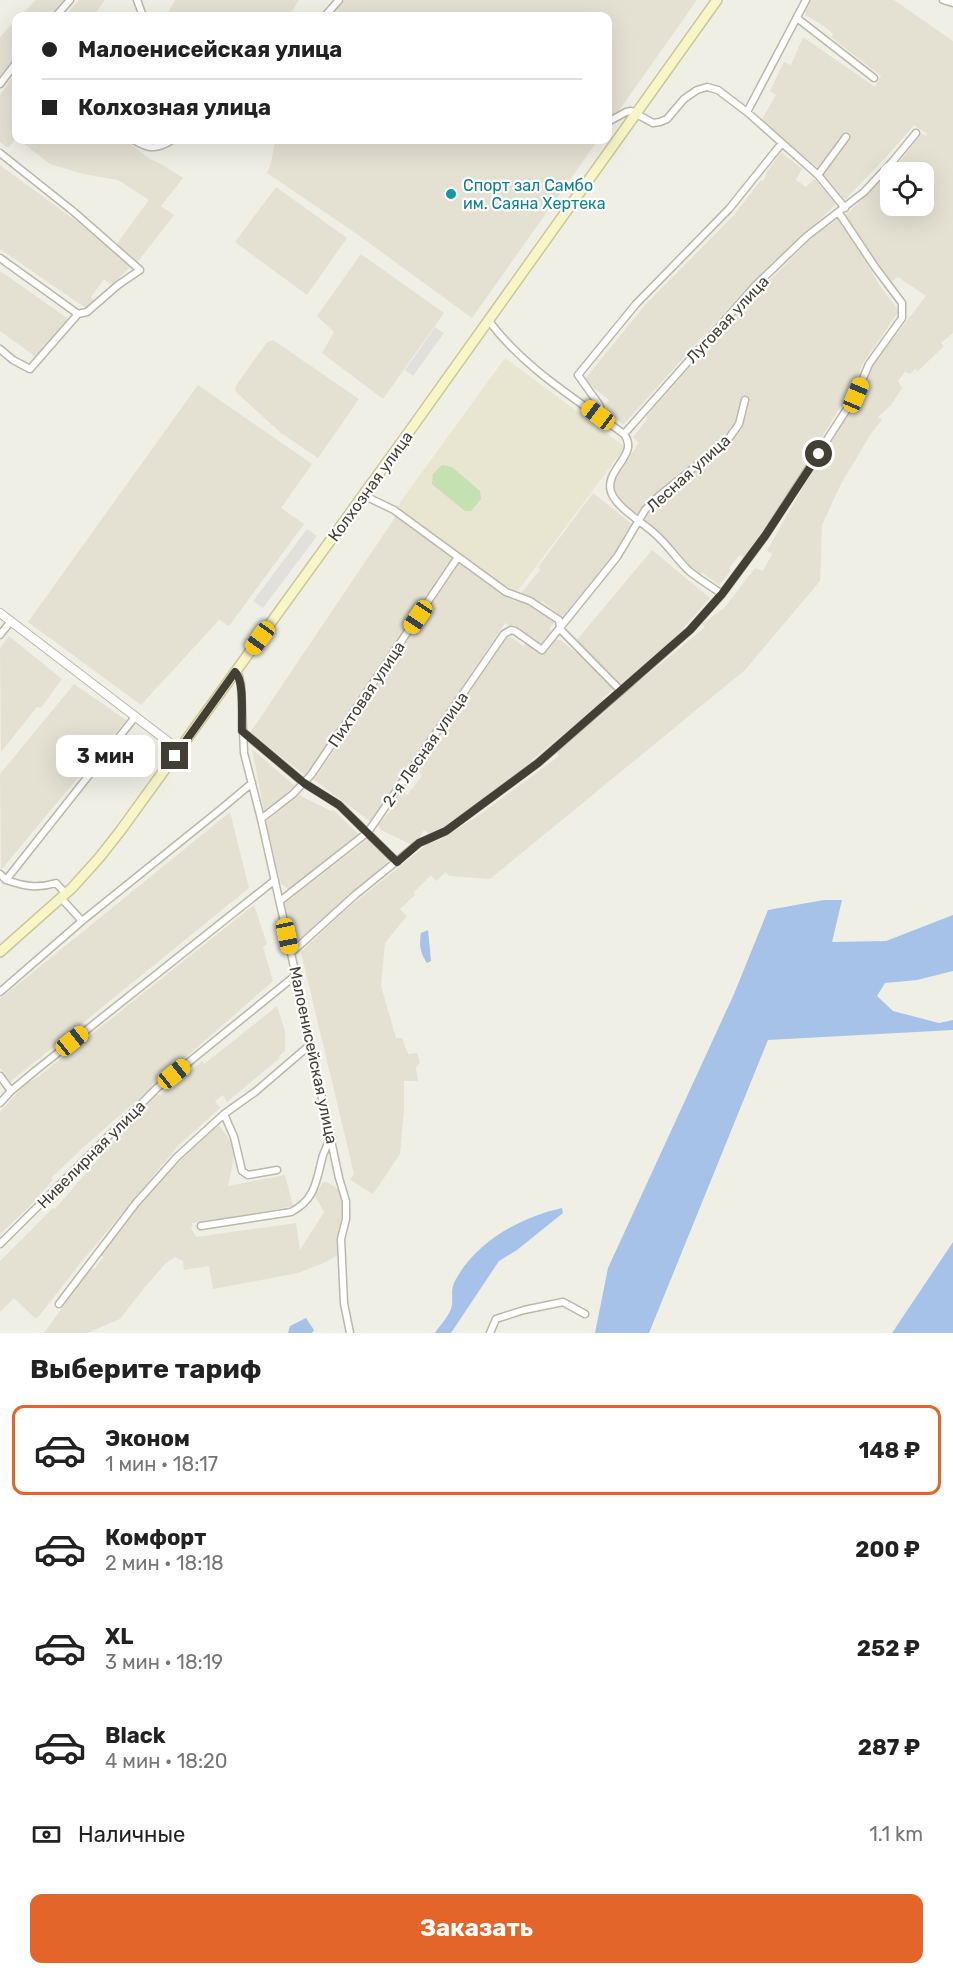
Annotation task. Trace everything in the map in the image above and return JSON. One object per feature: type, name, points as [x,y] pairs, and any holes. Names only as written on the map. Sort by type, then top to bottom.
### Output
[{"type":"main road","name":"Колхозная улица","points":[[0,952],[63,896],[99,858],[489,321],[717,0]]},
{"type":"street","points":[[60,12],[70,0]]},
{"type":"street","points":[[747,112],[806,0]]},
{"type":"street","points":[[943,0],[953,3]]},
{"type":"street","points":[[797,18],[874,78]]},
{"type":"street","points":[[0,84],[12,68]]},
{"type":"street","points":[[612,120],[631,111],[634,115],[652,123],[660,122],[697,90],[707,87],[718,90],[747,112],[818,175],[845,208]]},
{"type":"street","name":"Луговая улица","points":[[624,434],[755,286],[807,236],[864,192],[916,133]]},
{"type":"street","points":[[818,175],[846,137]]},
{"type":"street","points":[[601,417],[600,406],[578,375],[636,304],[729,209],[782,143]]},
{"type":"street","points":[[142,144],[160,147],[165,144]]},
{"type":"street","points":[[0,153],[74,212],[140,270],[118,285],[87,312],[78,314],[30,369],[0,350]]},
{"type":"street","name":"Малоенисейская улица","points":[[350,1333],[345,1304],[341,1239],[346,1219],[346,1201],[339,1178],[291,953],[419,843],[446,831],[538,763],[621,691],[690,630],[722,594],[765,536],[844,415],[856,395],[869,364],[902,318],[902,303],[839,213]]},
{"type":"street","points":[[0,258],[78,314]]},
{"type":"street","points":[[489,321],[502,339],[532,366],[624,434],[629,444],[628,450],[610,481],[612,493],[637,520],[656,534],[689,571],[722,594]]},
{"type":"street","name":"Лесная улица","points":[[560,629],[617,557],[637,520],[659,496],[727,441],[739,424],[745,400]]},
{"type":"street","points":[[363,495],[394,510],[506,592],[546,610],[559,620],[560,629],[621,691]]},
{"type":"street","name":"Пихтовая улица","points":[[261,819],[304,783],[458,557]]},
{"type":"street","points":[[0,613],[179,750]]},
{"type":"street","points":[[0,635],[11,621]]},
{"type":"street","name":"2-я Лесная улица","points":[[280,901],[368,832],[504,634],[511,630],[542,650],[560,629]]},
{"type":"street","points":[[235,672],[239,676],[241,685],[244,753],[291,953]]},
{"type":"street","points":[[82,921],[56,884],[42,887],[24,886],[3,877],[135,717]]},
{"type":"street","points":[[242,731],[304,783],[339,805],[397,862]]},
{"type":"street","points":[[0,992],[82,921],[252,783]]},
{"type":"street","points":[[0,1103],[11,1091],[274,880]]},
{"type":"street","name":"Нивелирная улица","points":[[0,1244],[157,1089],[296,975]]},
{"type":"street","points":[[59,1304],[136,1203],[177,1158],[224,1114],[255,1092],[311,1044]]},
{"type":"street","points":[[0,1076],[11,1091]]},
{"type":"street","points":[[224,1114],[234,1137],[242,1171],[248,1175],[277,1170]]},
{"type":"street","points":[[201,1226],[291,1212],[300,1207],[312,1194],[325,1149],[332,1138]]},
{"type":"street","points":[[490,1333],[496,1319],[524,1310],[563,1302],[585,1314]]},
{"type":"shaded area","points":[[36,0],[67,0],[56,12],[24,12]]},
{"type":"shaded area","points":[[79,0],[105,0],[96,12],[68,12]]},
{"type":"shaded area","points":[[175,0],[299,0],[292,12],[168,12]]},
{"type":"shaded area","points":[[344,0],[697,0],[612,120],[612,12],[333,12]]},
{"type":"shaded area","points":[[809,0],[894,0],[953,41],[953,333],[941,343],[944,346],[918,371],[915,369],[910,374],[905,372],[898,381],[902,388],[891,405],[878,417],[882,420],[872,432],[841,484],[822,525],[820,581],[745,670],[490,879],[449,876],[446,872],[436,881],[431,875],[400,909],[407,916],[385,943],[381,986],[396,1038],[402,1038],[408,1054],[417,1053],[420,1062],[416,1068],[418,1081],[404,1081],[400,1154],[373,1194],[350,1180],[354,1174],[301,952],[342,913],[430,842],[438,841],[475,818],[559,756],[556,751],[705,627],[702,624],[724,608],[755,568],[763,571],[772,554],[767,551],[817,462],[865,390],[862,385],[873,364],[926,296],[898,277],[891,282],[844,217],[880,182],[880,216],[934,216],[934,162],[899,162],[921,133],[925,136],[927,134],[914,125],[844,201],[821,177],[850,139],[843,134],[819,169],[761,121],[776,95],[770,91],[784,62],[791,65],[803,37],[875,87],[881,76],[831,37],[833,34],[805,15],[803,10]]},
{"type":"shaded area","points":[[12,24],[12,62],[0,76],[0,37]]},
{"type":"shaded area","points":[[12,78],[12,143],[9,147],[0,142],[0,95]]},
{"type":"shaded area","points":[[24,144],[132,144],[150,159],[183,178],[161,206],[174,215],[136,264],[115,246],[149,200],[118,180],[83,174],[50,164]]},
{"type":"shaded area","points":[[274,144],[595,144],[472,318],[354,232],[267,173]]},
{"type":"shaded area","points":[[781,152],[802,169],[796,180],[806,187],[814,179],[837,203],[742,293],[623,425],[604,407],[609,400],[584,380],[646,304],[734,215],[761,180],[763,181]]},
{"type":"shaded area","points":[[0,165],[106,243],[130,267],[112,285],[104,279],[91,297],[94,301],[87,309],[0,249]]},
{"type":"shaded area","points":[[276,187],[347,238],[307,295],[235,242]]},
{"type":"shaded area","points":[[840,217],[880,286],[899,311],[863,363],[855,383],[856,386],[837,412],[787,495],[744,557],[740,555],[729,568],[731,571],[719,585],[702,572],[699,575],[616,496],[614,486],[616,477],[639,443],[633,437],[647,419],[646,417],[734,317],[732,315],[815,235]]},
{"type":"shaded area","points":[[361,254],[444,313],[383,399],[322,353],[334,332],[317,316]]},
{"type":"shaded area","points":[[0,271],[70,320],[36,357],[0,331]]},
{"type":"shaded area","points":[[435,327],[444,333],[413,376],[405,370]]},
{"type":"shaded area","points":[[273,340],[359,399],[318,458],[281,433],[236,392],[235,387],[257,356],[267,342]]},
{"type":"shaded area","points":[[505,358],[625,447],[517,592],[503,585],[396,508]]},
{"type":"shaded area","points":[[198,385],[312,464],[281,508],[304,524],[229,626],[219,620],[141,705],[28,622]]},
{"type":"shaded area","points":[[593,493],[632,524],[613,556],[566,617],[560,616],[542,601],[540,603],[520,594],[540,570],[538,567]]},
{"type":"shaded area","points":[[396,516],[453,557],[306,776],[250,733]]},
{"type":"shaded area","points":[[307,529],[317,536],[263,608],[253,601]]},
{"type":"shaded area","points":[[652,550],[710,598],[671,642],[621,685],[576,641]]},
{"type":"shaded area","points":[[460,562],[514,601],[519,598],[543,610],[555,622],[549,628],[554,633],[543,647],[505,623],[371,822],[314,780]]},
{"type":"shaded area","points":[[9,636],[62,679],[41,708],[37,707],[1,752],[0,648]]},
{"type":"shaded area","points":[[511,637],[523,646],[528,643],[541,654],[554,639],[560,640],[577,653],[579,652],[614,689],[602,698],[604,701],[532,760],[534,764],[490,792],[491,794],[432,836],[424,830],[412,845],[381,830],[378,825],[396,804],[394,802],[403,792],[407,795],[422,776],[419,771],[443,737],[440,735],[507,638]]},
{"type":"shaded area","points":[[74,684],[126,720],[1,870],[0,774]]},
{"type":"shaded area","points":[[252,749],[295,786],[264,812]]},
{"type":"shaded area","points":[[299,795],[331,811],[334,810],[358,834],[288,892],[287,888],[281,884],[266,822]]},
{"type":"shaded area","points":[[230,812],[249,888],[10,1082],[0,1068],[0,999]]},
{"type":"shaded area","points":[[368,839],[390,860],[296,944],[284,904]]},
{"type":"shaded area","points":[[254,905],[267,944],[263,947],[273,981],[87,1144],[51,1178],[53,1180],[29,1207],[0,1234],[0,1112],[27,1082],[43,1073]]},
{"type":"shaded area","points":[[277,1006],[285,1031],[285,1051],[279,1056],[280,1058],[227,1102],[223,1095],[215,1101],[220,1108],[178,1146],[39,1316],[35,1318],[14,1298],[0,1312],[0,1261],[53,1208],[55,1209],[155,1093],[161,1095],[168,1088],[171,1090],[202,1061],[204,1064]]},
{"type":"shaded area","points":[[219,1125],[233,1145],[234,1157],[228,1186],[285,1175],[293,1206],[216,1221],[216,1219],[192,1223],[191,1228],[196,1237],[296,1223],[300,1250],[324,1212],[315,1196],[323,1182],[327,1182],[340,1190],[343,1202],[338,1242],[339,1254],[298,1273],[213,1289],[209,1266],[184,1270],[183,1261],[175,1257],[166,1263],[120,1319],[87,1333],[44,1333],[91,1268],[94,1269],[103,1257],[101,1254],[156,1186]]},
{"type":"green space","points":[[442,465],[452,467],[480,491],[481,499],[471,511],[465,511],[432,484],[433,474]]},
{"type":"water","points":[[824,900],[842,900],[832,942],[886,941],[953,915],[953,971],[917,980],[885,983],[877,996],[893,1011],[939,1023],[953,1020],[953,1030],[768,1040],[649,1333],[595,1333],[608,1268],[734,994],[768,910]]},
{"type":"water","points":[[428,930],[431,961],[427,963],[421,952],[420,941],[421,933]]},
{"type":"water","points":[[562,1208],[563,1213],[517,1250],[499,1261],[451,1333],[435,1333],[448,1316],[456,1279],[476,1253],[488,1242],[516,1224]]},
{"type":"water","points":[[953,1242],[953,1333],[892,1333]]},
{"type":"water","points":[[306,1318],[314,1330],[312,1333],[288,1333],[290,1326]]},
{"type":"place","name":"Спорт зал Самбо им. Саяна Хертека","points":[[451,194]]},
{"type":"route","points":[[175,756],[235,672],[239,676],[241,685],[242,731],[304,783],[339,805],[397,862],[419,843],[446,831],[538,763],[690,630],[722,594],[765,536],[819,454]]}]
